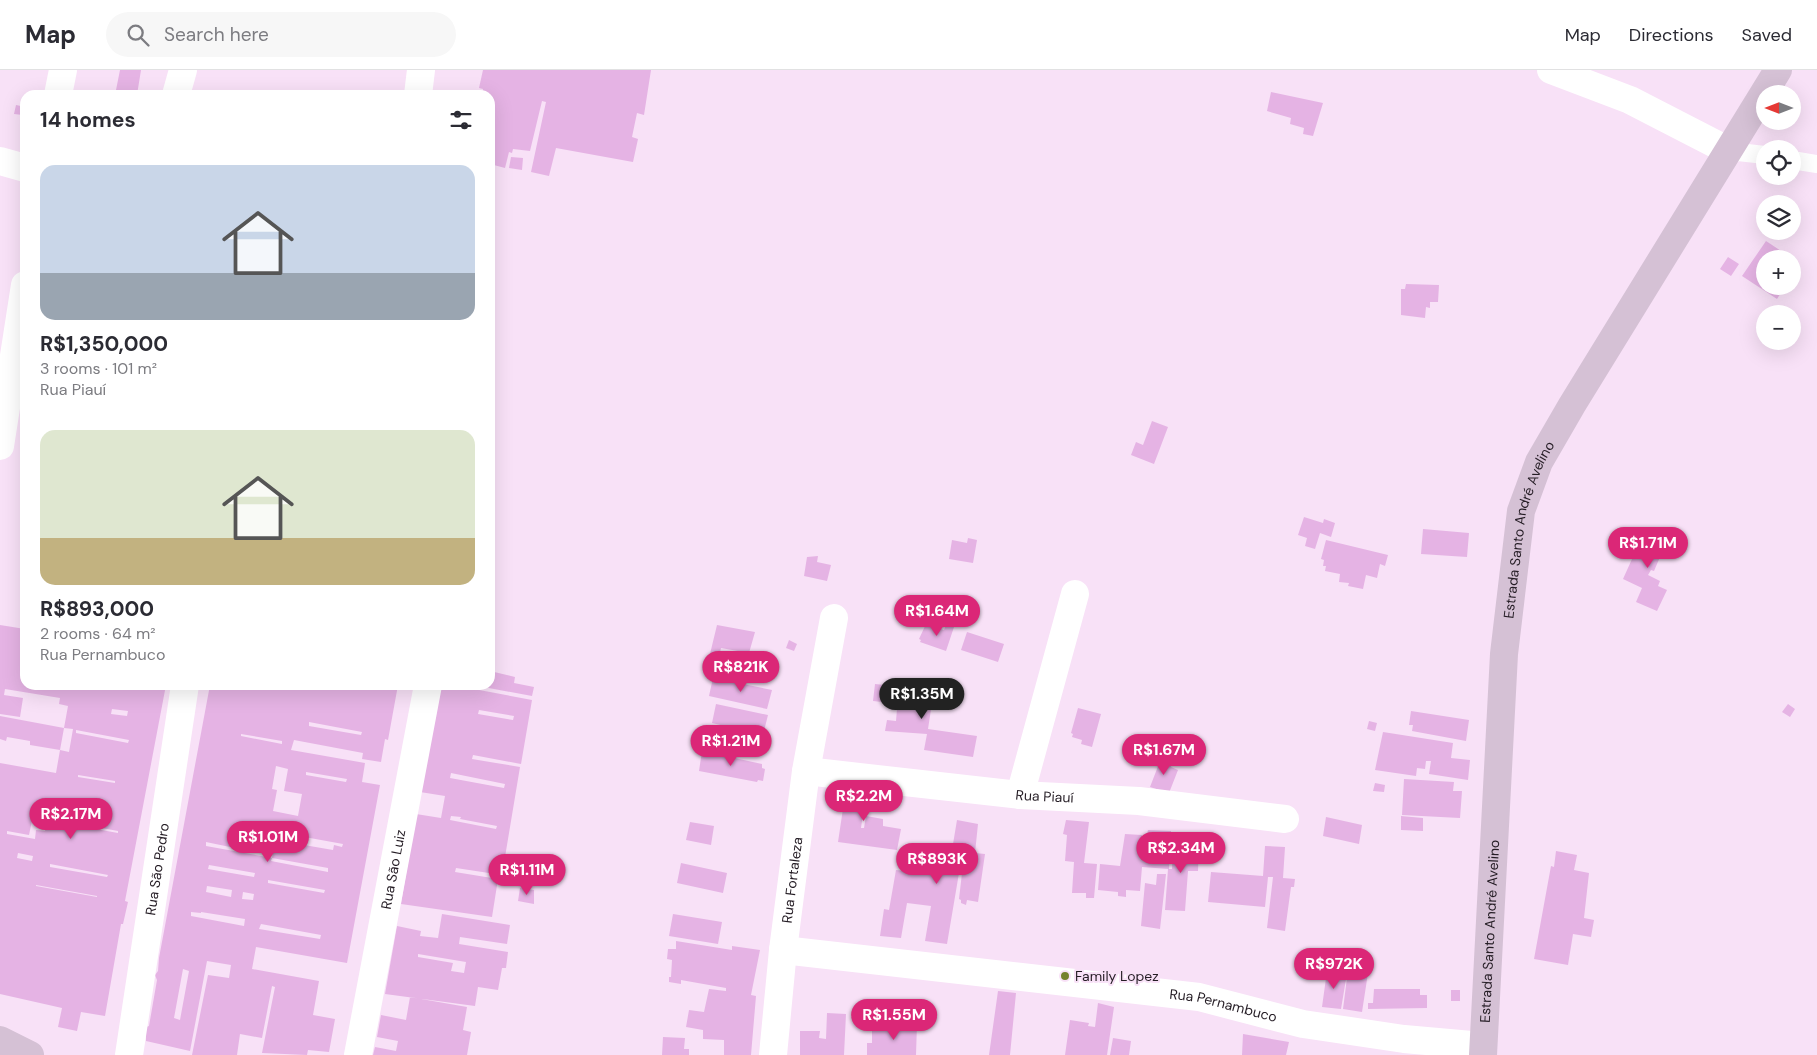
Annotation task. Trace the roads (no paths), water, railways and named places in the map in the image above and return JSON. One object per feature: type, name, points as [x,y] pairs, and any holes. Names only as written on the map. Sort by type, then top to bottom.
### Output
[{"type":"main road","name":"Estrada Santo André Avelino","points":[[1483,1050],[1504,654],[1521,511],[1539,462],[1572,405],[1778,70]]},
{"type":"main road","points":[[0,1040],[30,1055]]},
{"type":"street","points":[[59,90],[63,70]]},
{"type":"street","points":[[177,90],[183,70]]},
{"type":"street","points":[[419,90],[421,70]]},
{"type":"street","points":[[1551,70],[1630,100],[1729,151]]},
{"type":"street","points":[[0,161],[20,167]]},
{"type":"street","points":[[0,446],[20,317]]},
{"type":"street","points":[[1020,795],[1075,594]]},
{"type":"street","name":"Rua Fortaleza","points":[[773,1055],[783,950],[806,771],[834,618]]},
{"type":"street","name":"Rua São Pedro","points":[[129,1055],[183,690]]},
{"type":"street","name":"Rua São Luiz","points":[[358,1055],[427,690]]},
{"type":"street","name":"Rua Piauí","points":[[806,771],[1020,795],[1139,801],[1285,819]]},
{"type":"street","name":"Rua Pernambuco","points":[[783,950],[1199,997],[1303,1024],[1483,1050]]},
{"type":"lane","points":[[1729,151],[1756,154]]},
{"type":"lane","points":[[1801,161],[1817,164]]},
{"type":"place","name":"Family Lopez","points":[[1065,976]]}]
